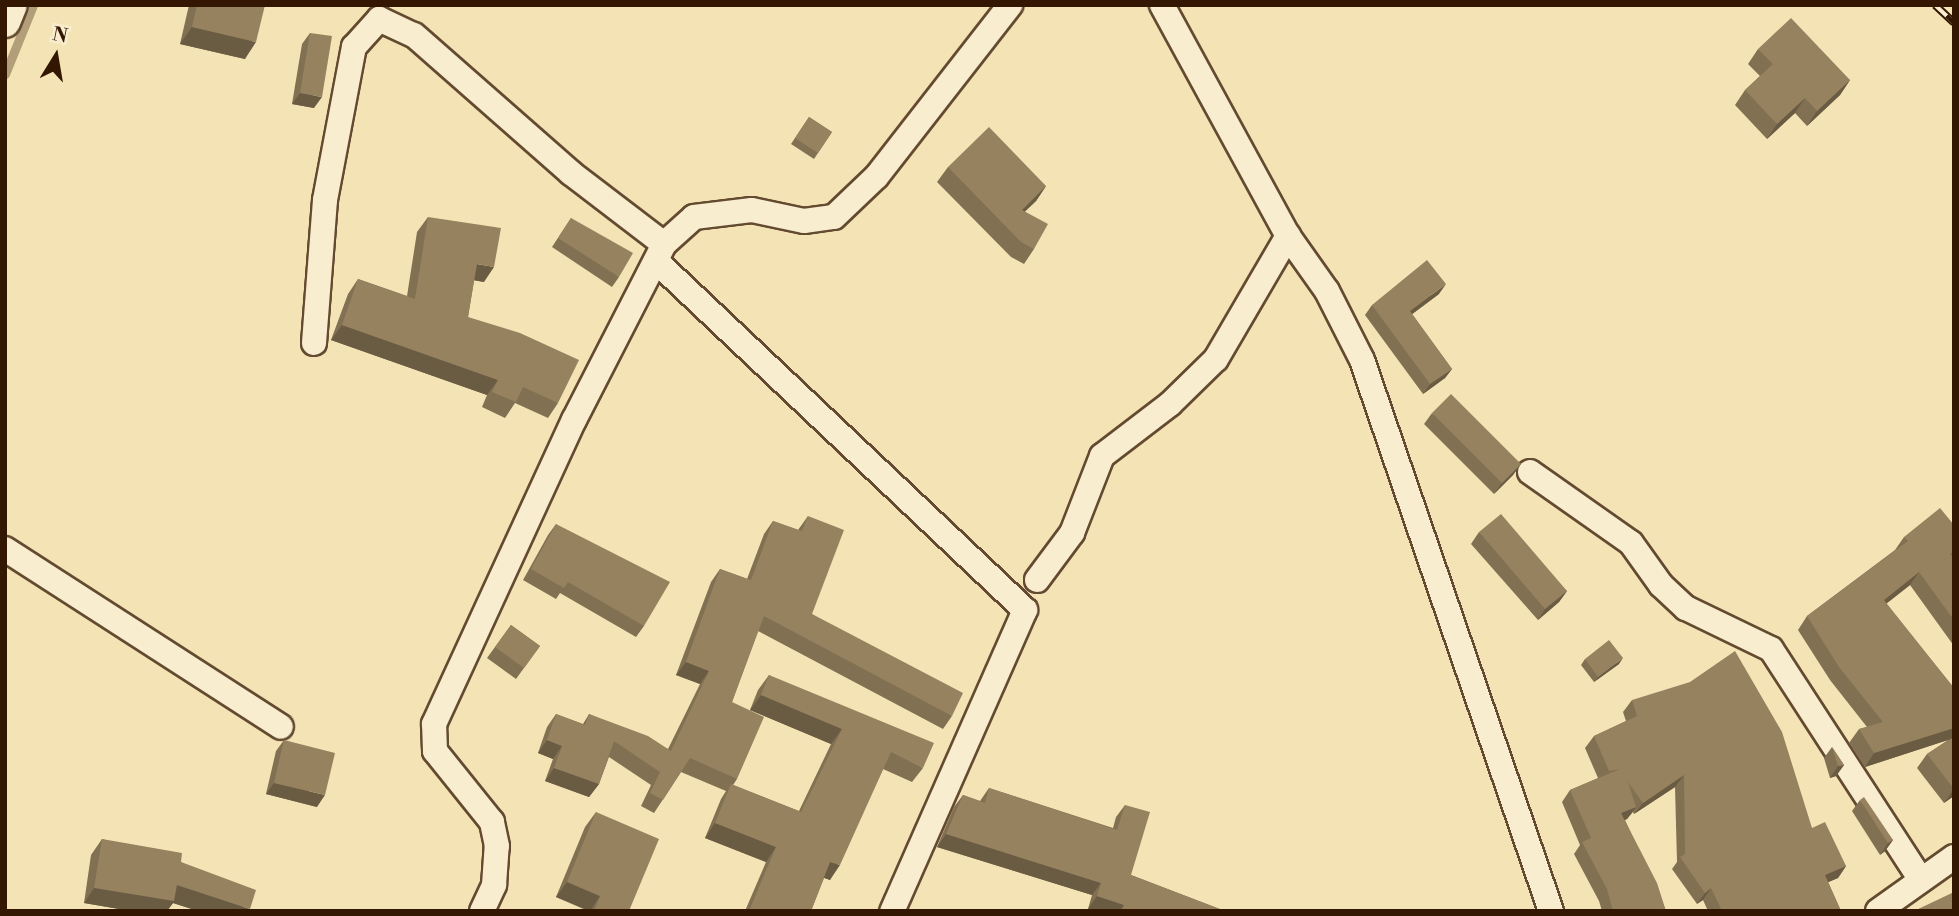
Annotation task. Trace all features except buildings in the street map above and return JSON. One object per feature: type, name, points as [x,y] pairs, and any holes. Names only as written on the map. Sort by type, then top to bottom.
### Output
[{"type":"street","points":[[5,22],[12,5]]},
{"type":"street","points":[[482,911],[494,885],[497,846],[492,822],[435,751],[434,724],[568,432],[660,252],[694,217],[752,210],[804,221],[834,217],[877,176],[1010,5]]},
{"type":"street","points":[[1162,5],[1287,236],[1327,291],[1362,360],[1551,911]]},
{"type":"street","points":[[314,343],[325,200],[354,47],[379,19],[414,35],[660,252],[1026,611],[892,911]]},
{"type":"street","points":[[1037,580],[1072,533],[1102,456],[1170,404],[1216,359],[1287,236]]},
{"type":"street","points":[[1530,472],[1631,542],[1661,585],[1686,608],[1771,649],[1921,880]]},
{"type":"street","points":[[5,549],[281,727]]},
{"type":"street","points":[[1878,911],[1954,857]]},
{"type":"waterway","points":[[5,74],[33,5]]},
{"type":"railway","points":[[1935,5],[1954,23]]}]
